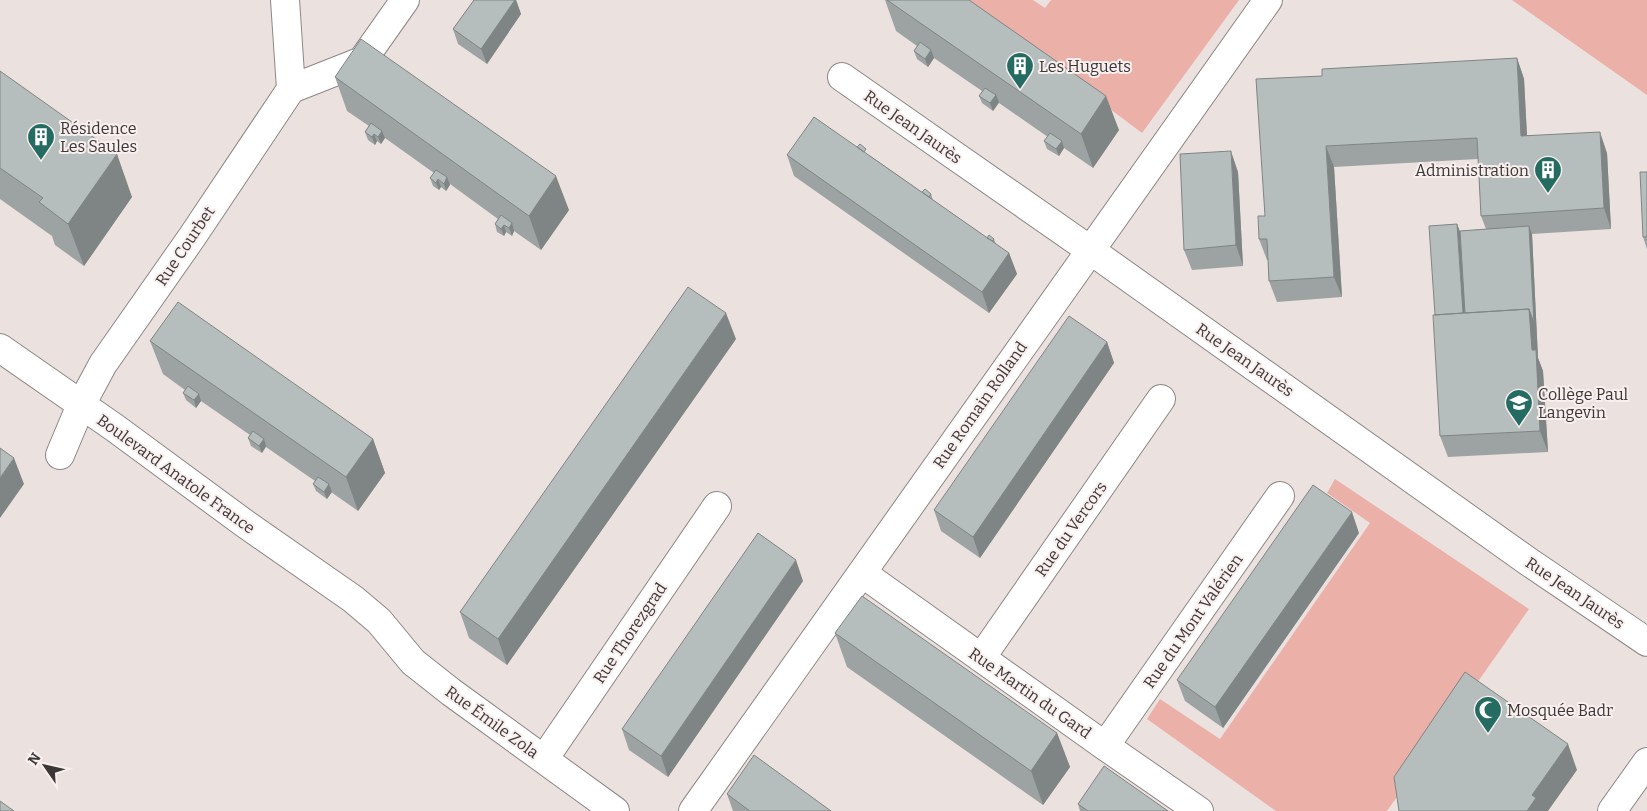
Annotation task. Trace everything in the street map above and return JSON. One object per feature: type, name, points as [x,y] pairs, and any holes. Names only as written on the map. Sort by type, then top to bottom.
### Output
[{"type":"street","points":[[285,0],[291,89],[362,61],[405,0]]},
{"type":"street","name":"Rue Romain Rolland","points":[[693,811],[1268,0]]},
{"type":"street","name":"Rue Jean Jaurès","points":[[842,77],[1090,250],[1529,562],[1647,642]]},
{"type":"street","name":"Rue Courbet","points":[[60,455],[81,405],[103,364],[192,237],[291,89]]},
{"type":"street","name":"Boulevard Anatole France","points":[[0,348],[353,599],[379,621]]},
{"type":"street","name":"Rue du Vercors","points":[[981,658],[1161,399]]},
{"type":"street","name":"Rue du Mont Valérien","points":[[1105,746],[1280,496]]},
{"type":"street","name":"Rue Thorezgrad","points":[[544,759],[717,506]]},
{"type":"street","name":"Rue Martin du Gard","points":[[862,573],[1199,811]]},
{"type":"street","name":"Rue Émile Zola","points":[[379,621],[413,662],[451,692],[615,811]]},
{"type":"street","points":[[1612,811],[1647,762]]},
{"type":"shaded area","points":[[969,0],[1033,0],[1045,8],[1051,0],[1239,0],[1142,133],[968,2]]},
{"type":"shaded area","points":[[1512,0],[1647,0],[1647,95]]},
{"type":"shaded area","points":[[1335,479],[1529,609],[1387,811],[1276,811],[1147,719],[1160,699],[1220,739],[1370,523],[1327,493]]},
{"type":"building","points":[[474,0],[515,0],[481,49],[453,29]]},
{"type":"building","points":[[887,0],[969,0],[1106,96],[1081,134]]},
{"type":"building","points":[[361,39],[556,176],[529,216],[335,77]]},
{"type":"building","points":[[920,42],[931,50],[925,59],[914,51]]},
{"type":"building","points":[[1517,58],[1521,136],[1600,132],[1604,208],[1481,216],[1477,138],[1326,146],[1334,277],[1269,281],[1267,239],[1259,239],[1258,216],[1265,216],[1256,79],[1322,76],[1322,69]]},
{"type":"building","points":[[0,71],[117,154],[68,224],[39,202],[43,198],[0,168]]},
{"type":"building","points":[[985,88],[996,95],[990,103],[979,96]]},
{"type":"building","points":[[814,117],[1009,253],[982,292],[787,155]]},
{"type":"building","points":[[371,123],[382,131],[378,137],[374,134],[372,137],[365,132]]},
{"type":"building","points":[[1050,133],[1062,141],[1056,149],[1044,141]]},
{"type":"building","points":[[860,144],[866,149],[864,152],[857,147]]},
{"type":"building","points":[[1231,151],[1236,245],[1184,250],[1180,154]]},
{"type":"building","points":[[436,170],[447,177],[444,184],[438,179],[436,183],[430,178]]},
{"type":"building","points":[[1640,172],[1647,172],[1647,237],[1643,237]]},
{"type":"building","points":[[925,189],[931,194],[929,197],[922,192]]},
{"type":"building","points":[[501,215],[512,223],[509,228],[504,225],[501,229],[495,224]]},
{"type":"building","points":[[1457,224],[1463,313],[1435,315],[1429,226]]},
{"type":"building","points":[[1529,226],[1534,323],[1529,309],[1465,313],[1460,231]]},
{"type":"building","points":[[989,235],[994,239],[993,241],[987,238]]},
{"type":"building","points":[[688,287],[726,313],[498,639],[460,612]]},
{"type":"building","points":[[178,302],[373,439],[346,477],[150,341]]},
{"type":"building","points":[[1529,309],[1532,350],[1536,350],[1540,431],[1440,436],[1433,315]]},
{"type":"building","points":[[1069,316],[1107,342],[973,537],[934,510]]},
{"type":"building","points":[[188,386],[199,394],[194,400],[183,393]]},
{"type":"building","points":[[253,431],[264,439],[259,446],[248,438]]},
{"type":"building","points":[[0,448],[14,458],[0,478]]},
{"type":"building","points":[[318,477],[329,484],[324,492],[313,484]]},
{"type":"building","points":[[1313,485],[1352,512],[1215,707],[1177,680]]},
{"type":"building","points":[[758,533],[796,560],[661,756],[622,729]]},
{"type":"building","points":[[862,596],[1057,733],[1031,771],[835,633]]},
{"type":"building","name":"Mosquée Badr","points":[[1465,672],[1568,744],[1532,795],[1536,798],[1527,811],[1399,811],[1394,777]]},
{"type":"building","points":[[754,755],[831,811],[750,811],[727,794]]},
{"type":"building","points":[[1104,766],[1168,811],[1088,811],[1078,804]]},
{"type":"building","points":[[0,801],[14,811],[0,811]]},
{"type":"place","name":"Les Huguets","points":[[1020,90]]},
{"type":"place","name":"Résidence Les Saules","points":[[41,161]]},
{"type":"place","name":"Administration","points":[[1548,194]]},
{"type":"place","name":"Collège Paul Langevin","points":[[1519,427]]},
{"type":"place","name":"Mosquée Badr","points":[[1488,734]]}]
